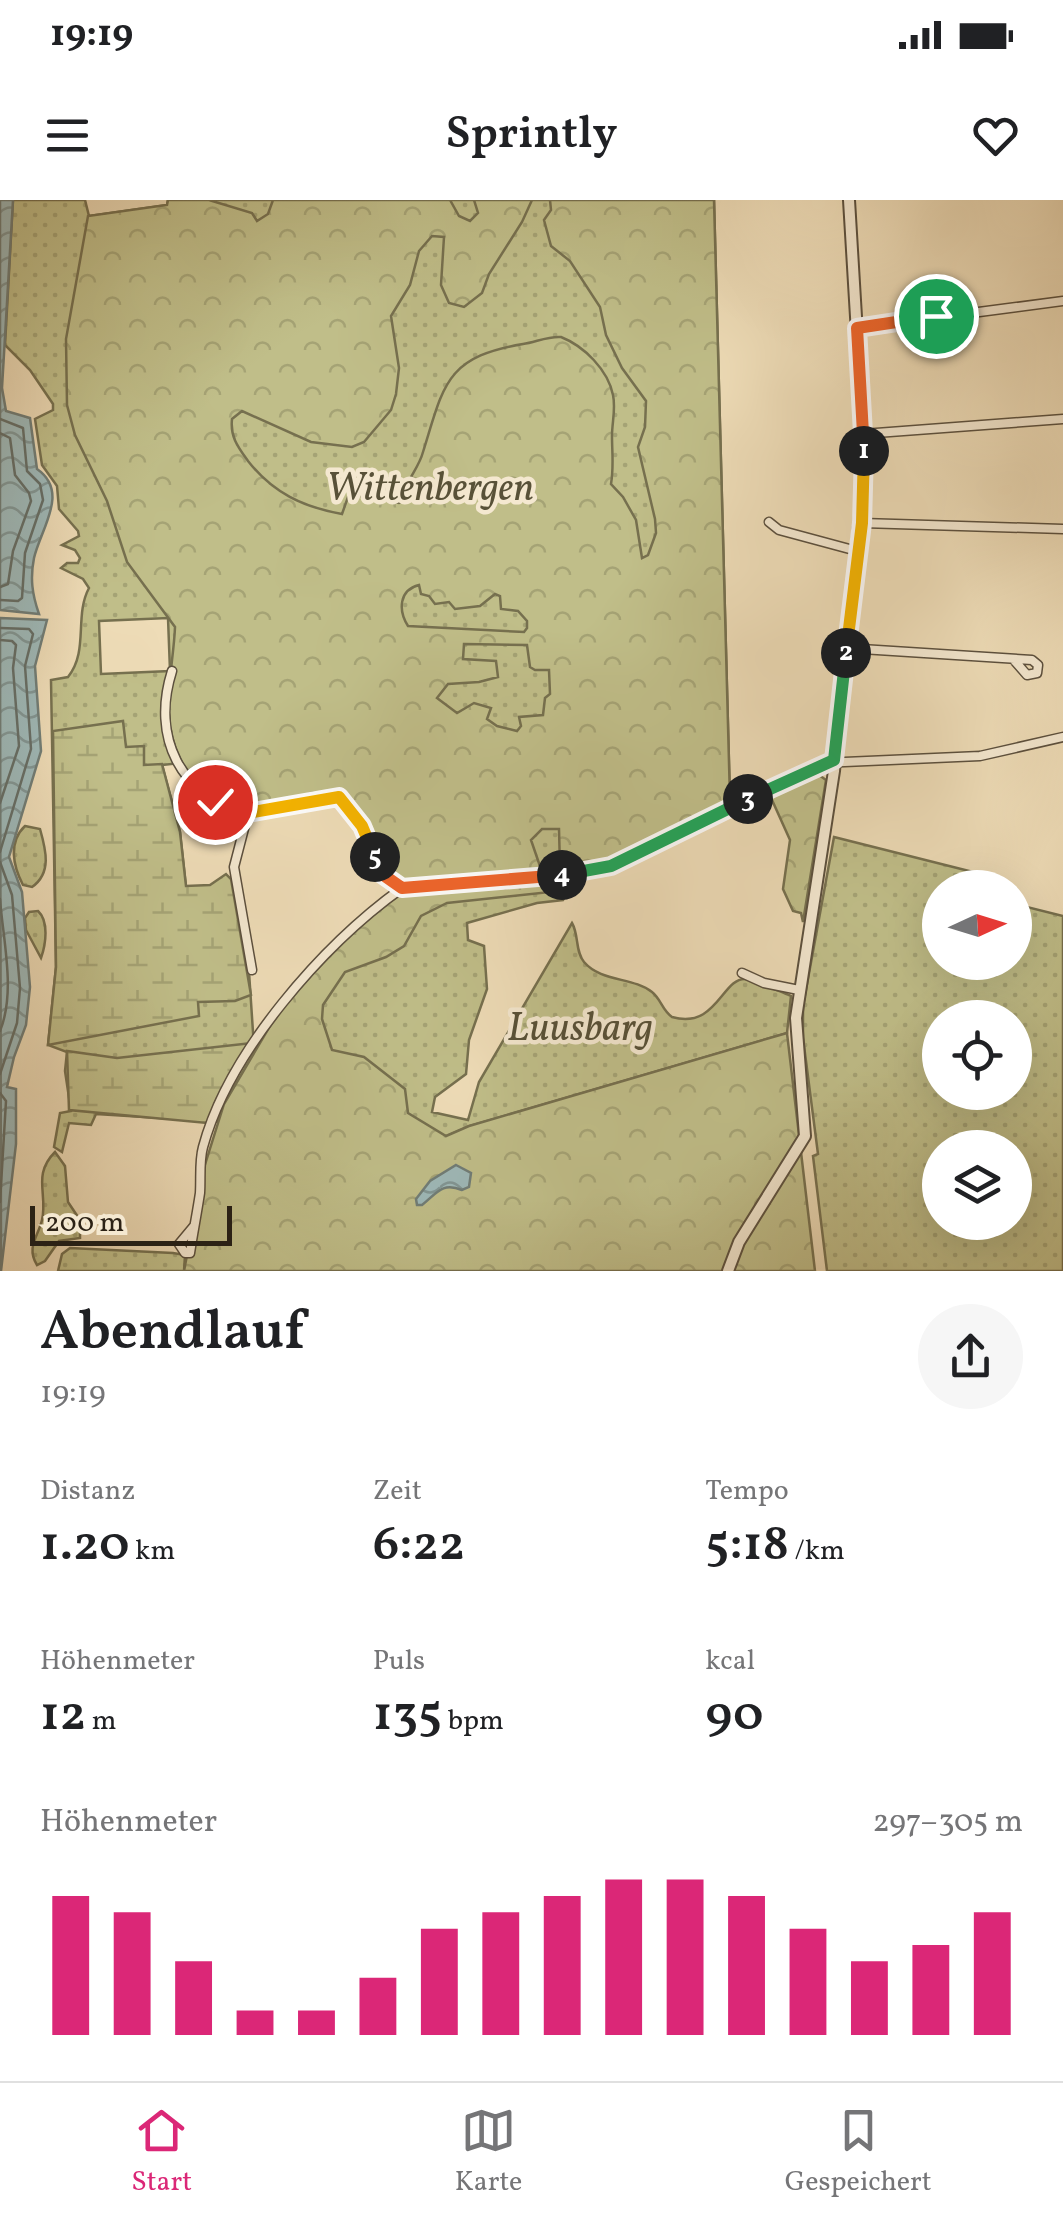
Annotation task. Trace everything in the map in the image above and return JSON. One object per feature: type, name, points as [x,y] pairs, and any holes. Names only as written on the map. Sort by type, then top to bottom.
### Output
[{"type":"street","points":[[728,1271],[738,1242],[805,1136],[795,1034],[799,990],[834,760],[862,523],[864,434],[849,200]]},
{"type":"street","points":[[857,328],[1063,301]]},
{"type":"street","points":[[864,434],[1063,419]]},
{"type":"street","points":[[769,522],[779,530],[857,550]]},
{"type":"street","points":[[862,523],[1063,529]]},
{"type":"street","points":[[846,648],[1013,659]]},
{"type":"street","points":[[172,671],[165,710],[176,760],[193,785],[208,798],[248,813],[339,797],[362,826],[382,874],[402,888]]},
{"type":"street","points":[[194,1226],[202,1150],[220,1100],[246,1057],[287,996],[370,911],[402,888],[562,875],[611,866],[834,760],[980,756],[1061,737],[1063,748]]},
{"type":"street","points":[[248,813],[234,867],[252,970]]},
{"type":"street","points":[[742,973],[764,983],[799,990]]},
{"type":"green space","name":"Wittenbergen","points":[[13,200],[85,200],[89,216],[167,205],[168,200],[714,200],[730,800],[597,864],[567,867],[569,890],[563,900],[537,903],[467,923],[468,940],[484,946],[487,989],[469,1040],[466,1074],[435,1097],[432,1112],[468,1120],[479,1082],[572,923],[584,962],[599,973],[652,992],[672,1017],[699,1016],[731,986],[746,979],[791,996],[787,1033],[447,1136],[96,1114],[91,1125],[69,1123],[62,1152],[54,1147],[60,1113],[71,1111],[65,1071],[67,1052],[48,1045],[56,967],[51,680],[68,677],[74,667],[89,588],[83,579],[61,568],[67,563],[78,563],[80,558],[75,550],[62,545],[79,536],[59,509],[57,486],[42,465],[35,419],[53,410],[53,404],[30,370],[5,345]],"holes":[[[168,618],[170,671],[101,674],[99,621]],[[180,763],[246,811],[338,795],[364,826],[383,873],[403,889],[284,1000],[254,1047],[249,972],[186,887],[180,832],[162,765]]]},
{"type":"green space","name":"Wittenbergen","points":[[168,200],[209,200],[252,213],[257,221],[268,214],[273,200],[450,200],[459,216],[470,221],[478,213],[474,200],[532,200],[482,293],[464,307],[449,303],[441,285],[444,237],[432,236],[419,251],[410,285],[391,316],[399,368],[396,394],[391,410],[364,442],[352,447],[311,442],[242,411],[232,419],[234,437],[258,472],[278,490],[302,503],[342,514],[348,497],[354,495],[399,503],[404,501],[406,487],[421,459],[443,392],[463,366],[497,350],[561,337],[594,360],[610,386],[614,405],[611,484],[636,520],[642,558],[648,555],[656,533],[638,447],[645,427],[646,401],[622,368],[606,335],[600,307],[570,261],[551,246],[544,220],[551,210],[550,200],[714,200],[730,800],[597,864],[560,868],[559,829],[542,829],[531,840],[542,872],[404,884],[384,871],[365,825],[338,793],[245,809],[228,805],[200,787],[181,761],[171,730],[169,692],[175,627],[127,562],[107,501],[75,435],[67,405],[66,339],[88,216],[167,205]],"holes":[[[419,585],[421,594],[429,596],[435,604],[449,602],[455,609],[480,606],[495,594],[500,596],[501,609],[518,611],[527,621],[527,628],[524,632],[408,626],[402,601],[407,591]],[[464,644],[527,645],[530,667],[549,670],[550,694],[545,698],[543,715],[519,717],[521,726],[517,731],[487,719],[491,708],[474,703],[457,713],[437,698],[448,684],[498,677],[496,661],[463,659]]]},
{"type":"green space","points":[[123,721],[126,747],[144,746],[144,765],[162,764],[180,832],[186,886],[210,885],[226,874],[231,879],[251,995],[235,1001],[198,1002],[199,1016],[48,1045],[56,967],[53,731]]},
{"type":"green space","points":[[815,772],[826,780],[803,922],[783,889],[790,840],[772,800],[734,817],[732,811]]},
{"type":"green space","points":[[25,826],[40,829],[45,853],[43,875],[32,887],[23,885],[15,862],[16,839]]},
{"type":"green space","points":[[834,837],[965,870],[922,870],[922,980],[1032,980],[1032,908],[1063,916],[1063,1271],[827,1271],[813,1156],[818,1154],[803,1038],[803,1006]]},
{"type":"green space","points":[[567,877],[569,890],[447,903],[421,916],[404,946],[345,972],[323,1005],[322,1019],[332,1050],[364,1057],[405,1089],[408,1113],[446,1136],[787,1033],[815,1271],[184,1271],[203,1171],[224,1104],[283,1004],[371,914],[400,895]]},
{"type":"green space","points":[[38,911],[45,927],[41,958],[26,930],[25,918],[29,912]]},
{"type":"green space","points":[[252,1043],[217,1098],[207,1123],[69,1110],[67,1051],[117,1058]]},
{"type":"green space","points":[[55,1152],[65,1166],[68,1202],[80,1220],[80,1238],[59,1241],[45,1261],[37,1265],[33,1247],[42,1220],[42,1177]]},
{"type":"green space","points":[[70,1248],[185,1255],[184,1271],[58,1271],[62,1254]]},
{"type":"water","points":[[0,200],[13,200],[2,388],[6,411],[30,418],[37,469],[51,488],[50,511],[33,565],[32,586],[39,614],[0,610]]},
{"type":"water","points":[[0,618],[47,620],[35,666],[41,751],[9,857],[22,892],[30,987],[26,1025],[7,1087],[16,1089],[16,1144],[1,1271]]},
{"type":"water","points":[[456,1165],[471,1173],[469,1187],[445,1188],[417,1205],[416,1199],[430,1181]]},
{"type":"route","points":[[215,802],[248,813],[339,797],[362,826],[382,874],[402,888],[414,888],[589,872],[611,866],[834,760],[862,523],[864,434],[857,328],[936,316]]},
{"type":"park label","name":"Luusbarg","points":[[580,1030]]}]
